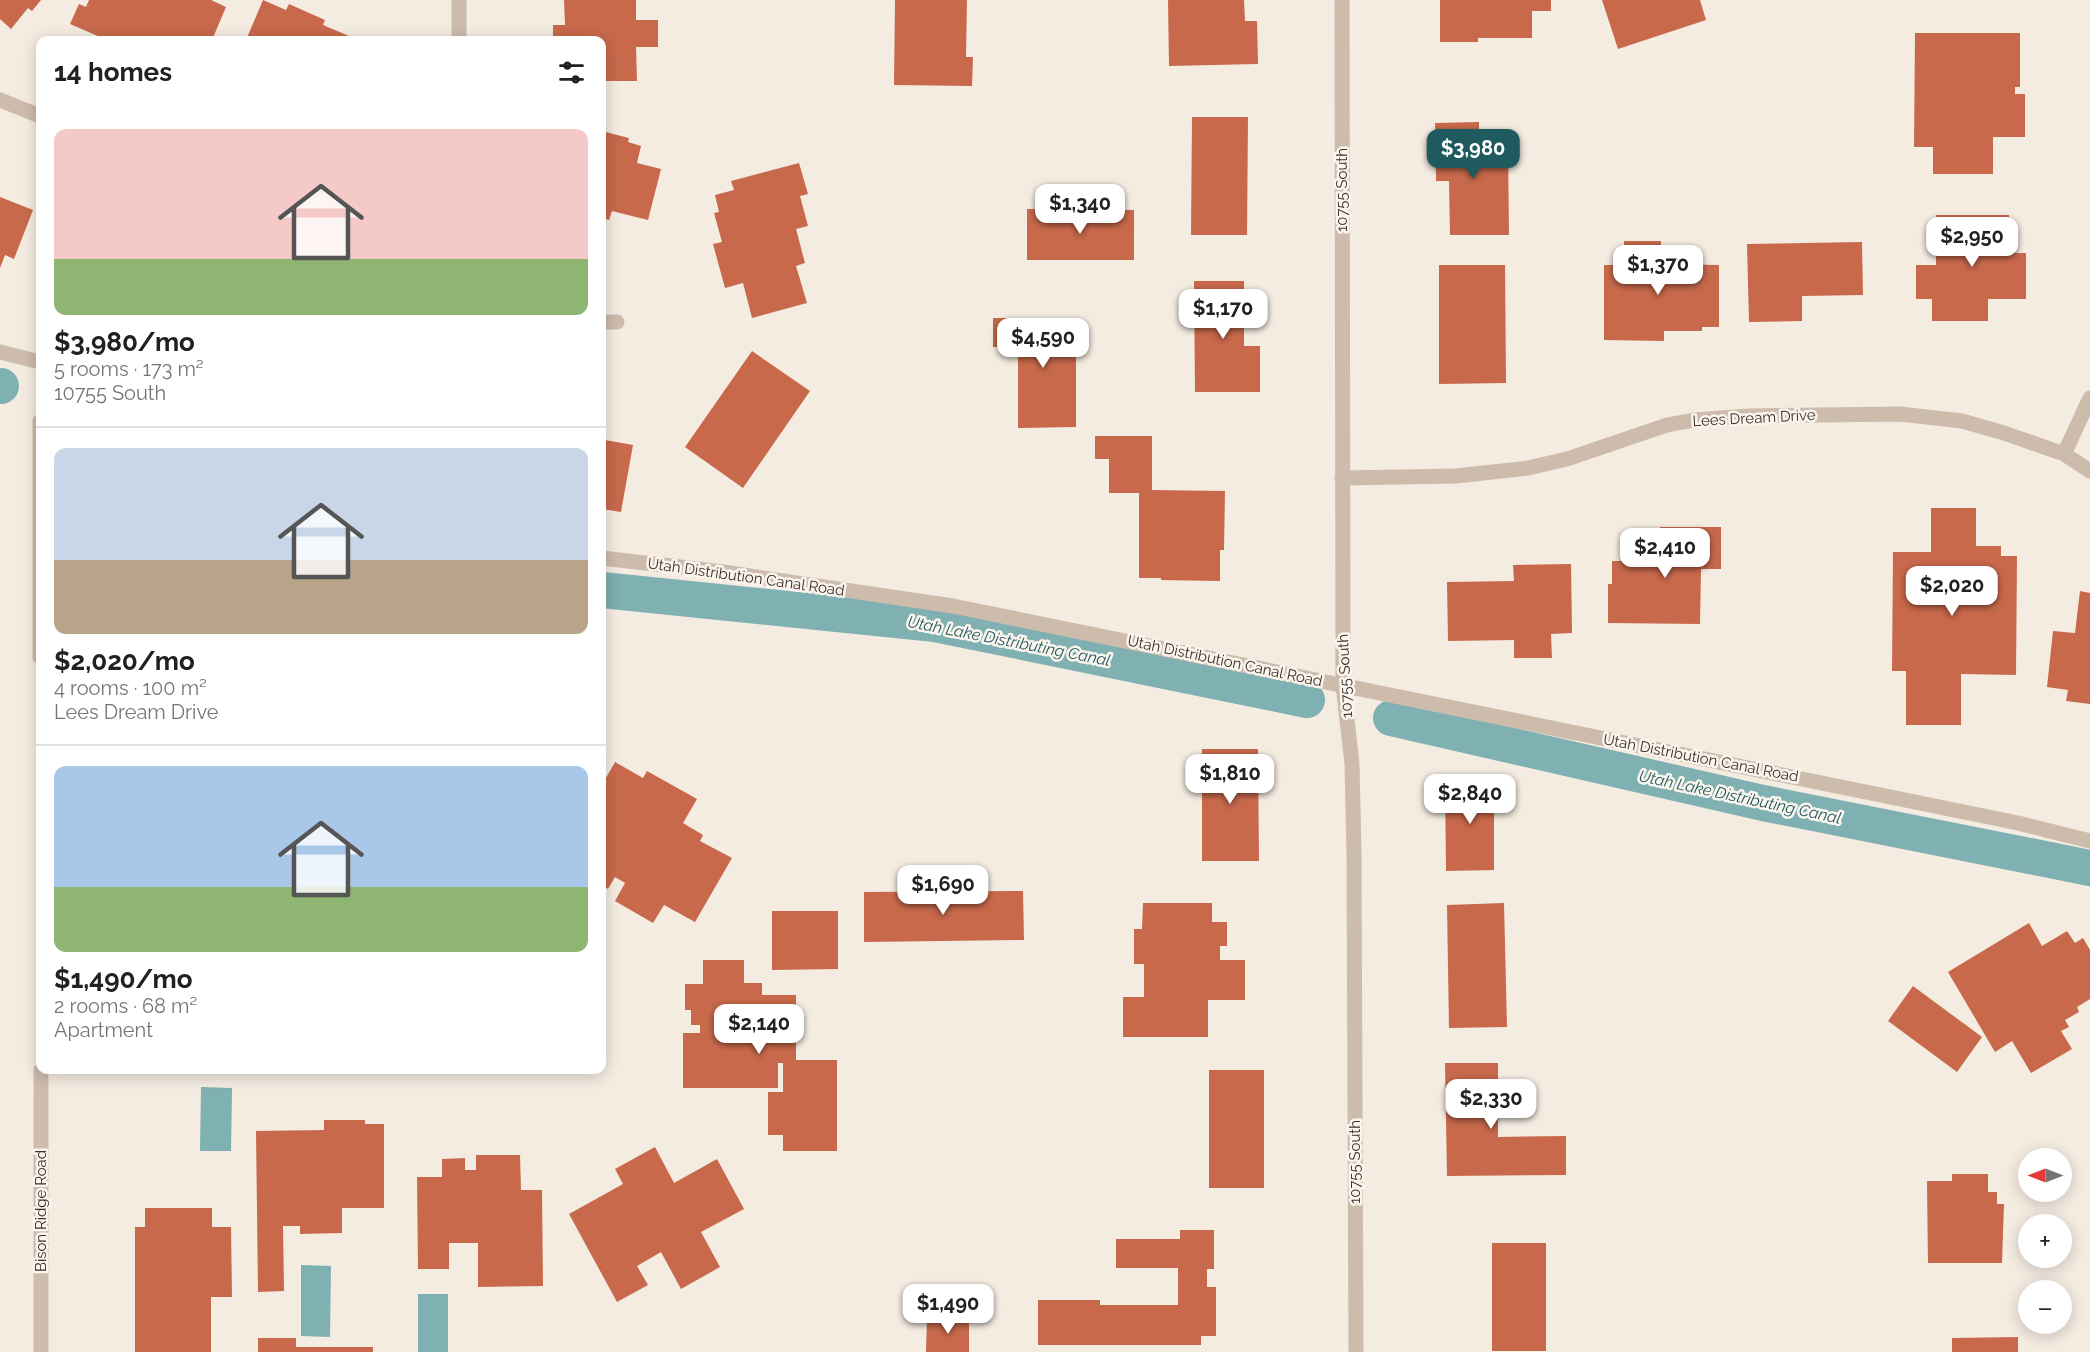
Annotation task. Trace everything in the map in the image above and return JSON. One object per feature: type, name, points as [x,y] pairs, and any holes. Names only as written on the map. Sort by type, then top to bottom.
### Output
[{"type":"street","points":[[459,0],[459,36]]},
{"type":"street","name":"10755 South","points":[[1342,0],[1343,685],[1352,764],[1354,853],[1356,1352]]},
{"type":"street","points":[[0,99],[36,114]]},
{"type":"street","points":[[0,352],[36,361]]},
{"type":"street","points":[[2064,454],[2090,398]]},
{"type":"street","name":"Lees Dream Drive","points":[[1342,478],[1456,476],[1518,470],[1567,459],[1667,425],[1722,417],[1900,414],[1962,421],[2033,442],[2064,454],[2090,471]]},
{"type":"street","name":"Utah Distribution Canal Road","points":[[606,558],[723,572],[953,606],[2019,822],[2090,842]]},
{"type":"street","name":"Bison Ridge Road","points":[[41,1074],[41,1352]]},
{"type":"water","points":[[201,1087],[232,1088],[231,1151],[200,1151]]},
{"type":"water","points":[[301,1265],[331,1266],[330,1337],[301,1336]]},
{"type":"water","points":[[418,1294],[448,1294],[448,1352],[418,1352]]},
{"type":"building","points":[[0,0],[41,0],[32,11],[28,8],[11,29],[0,19]]},
{"type":"building","points":[[89,0],[211,0],[226,7],[214,36],[98,36],[70,24],[79,4],[86,7]]},
{"type":"building","points":[[263,0],[286,10],[289,4],[325,20],[323,25],[349,36],[248,36]]},
{"type":"building","points":[[564,0],[636,0],[636,20],[658,20],[658,47],[636,47],[637,81],[606,81],[606,36],[553,36],[553,25],[565,25]]},
{"type":"building","points":[[895,0],[967,0],[966,57],[973,57],[972,86],[894,85]]},
{"type":"building","points":[[1168,0],[1244,0],[1245,21],[1257,21],[1258,64],[1169,66]]},
{"type":"building","points":[[1440,0],[1551,0],[1551,11],[1532,11],[1532,38],[1478,38],[1478,42],[1440,42]]},
{"type":"building","points":[[1602,0],[1700,0],[1706,20],[1618,49]]},
{"type":"building","points":[[1915,33],[2020,33],[2020,87],[2015,87],[2015,94],[2025,94],[2025,137],[1993,137],[1993,174],[1933,174],[1933,147],[1914,147]]},
{"type":"building","points":[[1192,117],[1248,117],[1247,235],[1191,235]]},
{"type":"building","points":[[1479,122],[1479,143],[1508,143],[1509,235],[1450,235],[1449,181],[1436,181],[1435,123]]},
{"type":"building","points":[[606,132],[629,138],[628,142],[641,146],[637,163],[661,169],[648,220],[612,211],[609,220],[606,219]]},
{"type":"building","points":[[799,163],[808,194],[800,196],[808,226],[796,229],[805,263],[796,266],[807,303],[752,318],[743,283],[725,288],[713,244],[722,242],[714,213],[719,212],[715,195],[734,190],[731,181]]},
{"type":"building","points":[[0,197],[33,210],[14,259],[5,255],[0,268]]},
{"type":"building","points":[[1027,209],[1134,210],[1134,260],[1027,260]]},
{"type":"building","points":[[1936,215],[2009,215],[2009,236],[2015,236],[2015,253],[2026,253],[2026,299],[1988,299],[1988,321],[1932,321],[1932,299],[1916,299],[1916,265],[1936,265]]},
{"type":"building","points":[[1624,241],[1661,241],[1661,264],[1719,265],[1719,327],[1702,327],[1702,331],[1664,331],[1664,341],[1604,340],[1604,265],[1624,265]]},
{"type":"building","points":[[1862,242],[1863,295],[1802,296],[1802,321],[1749,322],[1747,244]]},
{"type":"building","points":[[1439,265],[1505,265],[1506,383],[1439,384]]},
{"type":"building","points":[[1194,281],[1244,281],[1244,346],[1260,346],[1260,392],[1195,392]]},
{"type":"building","points":[[993,318],[1076,318],[1076,427],[1018,428],[1018,347],[993,347]]},
{"type":"building","points":[[752,351],[810,391],[743,488],[685,447]]},
{"type":"building","points":[[1095,436],[1152,436],[1152,490],[1225,491],[1224,550],[1220,550],[1220,581],[1139,578],[1139,493],[1109,493],[1109,459],[1095,459]]},
{"type":"building","points":[[606,440],[633,445],[621,512],[606,510]]},
{"type":"building","points":[[1931,508],[1976,508],[1976,546],[2001,546],[2001,556],[2017,556],[2016,675],[1961,674],[1961,725],[1906,725],[1906,671],[1892,671],[1893,552],[1931,552]]},
{"type":"building","points":[[1660,527],[1721,527],[1721,569],[1701,569],[1700,624],[1608,623],[1608,584],[1612,584],[1612,561],[1626,561],[1626,557],[1660,557]]},
{"type":"building","points":[[1571,564],[1572,633],[1551,634],[1552,658],[1514,658],[1514,640],[1448,641],[1447,582],[1514,581],[1513,565]]},
{"type":"building","points":[[2080,591],[2090,593],[2090,704],[2066,701],[2068,690],[2047,687],[2053,631],[2075,633]]},
{"type":"building","points":[[1202,749],[1258,749],[1259,861],[1202,861]]},
{"type":"building","points":[[615,762],[643,778],[647,771],[697,799],[683,823],[703,835],[700,841],[732,858],[695,922],[664,905],[653,923],[615,901],[625,883],[615,877],[608,889],[606,888],[606,778]]},
{"type":"building","points":[[1445,779],[1494,779],[1494,870],[1446,871]]},
{"type":"building","points":[[1023,891],[1024,940],[864,942],[864,892]]},
{"type":"building","points":[[1143,903],[1212,903],[1212,922],[1227,922],[1227,946],[1220,946],[1220,960],[1245,960],[1245,1000],[1208,1000],[1208,1037],[1123,1037],[1123,997],[1144,997],[1144,964],[1134,964],[1134,929],[1142,929]]},
{"type":"building","points":[[1504,903],[1507,1027],[1449,1028],[1447,905]]},
{"type":"building","points":[[772,911],[838,911],[838,969],[772,970]]},
{"type":"building","points":[[2029,923],[2042,946],[2067,931],[2075,943],[2083,938],[2090,950],[2090,999],[2077,1007],[2079,1012],[2065,1020],[2069,1027],[2061,1031],[2072,1049],[2031,1073],[2012,1041],[1995,1052],[1948,972]]},
{"type":"building","points":[[703,960],[744,960],[744,983],[762,983],[762,995],[796,995],[796,1060],[837,1060],[837,1151],[783,1151],[783,1135],[768,1135],[768,1092],[783,1092],[783,1063],[778,1063],[778,1088],[683,1088],[683,1033],[700,1033],[700,1025],[691,1025],[691,1010],[685,1010],[685,984],[703,984]]},
{"type":"building","points":[[1913,986],[1982,1037],[1957,1072],[1888,1021]]},
{"type":"building","points":[[1445,1063],[1498,1063],[1498,1137],[1566,1136],[1566,1175],[1447,1176]]},
{"type":"building","points":[[1209,1070],[1264,1070],[1264,1188],[1209,1188]]},
{"type":"building","points":[[324,1120],[365,1120],[365,1124],[384,1124],[384,1208],[342,1208],[342,1233],[300,1234],[300,1226],[283,1226],[284,1291],[258,1292],[256,1131],[324,1130]]},
{"type":"building","points":[[655,1147],[674,1183],[717,1159],[744,1209],[701,1232],[720,1267],[681,1289],[661,1252],[637,1266],[648,1285],[617,1302],[569,1214],[623,1184],[615,1169]]},
{"type":"building","points":[[476,1155],[520,1155],[521,1190],[542,1190],[543,1286],[478,1287],[478,1243],[449,1243],[449,1269],[418,1269],[417,1177],[442,1177],[442,1159],[465,1158],[465,1170],[476,1170]]},
{"type":"building","points":[[1952,1174],[1988,1174],[1988,1192],[1997,1192],[1997,1204],[2004,1204],[2002,1263],[1928,1263],[1927,1181],[1952,1181]]},
{"type":"building","points":[[145,1208],[212,1208],[212,1227],[231,1227],[232,1297],[211,1297],[211,1352],[135,1352],[135,1227],[145,1227]]},
{"type":"building","points":[[1180,1230],[1214,1230],[1214,1269],[1207,1269],[1207,1287],[1216,1287],[1216,1336],[1201,1336],[1201,1345],[1038,1345],[1038,1300],[1100,1300],[1100,1305],[1178,1305],[1178,1268],[1116,1268],[1116,1239],[1180,1239]]},
{"type":"building","points":[[1492,1243],[1546,1243],[1546,1351],[1492,1351]]},
{"type":"building","points":[[927,1317],[969,1317],[969,1352],[926,1352]]},
{"type":"building","points":[[2018,1337],[2018,1352],[1952,1352],[1952,1338]]},
{"type":"building","points":[[258,1338],[296,1338],[296,1347],[373,1347],[373,1352],[258,1352]]},
{"type":"waterway","name":"Utah Lake Distributing Canal","points":[[606,590],[935,624],[1307,700]]},
{"type":"waterway","name":"Utah Lake Distributing Canal","points":[[1391,718],[1763,803],[2090,868]]}]
